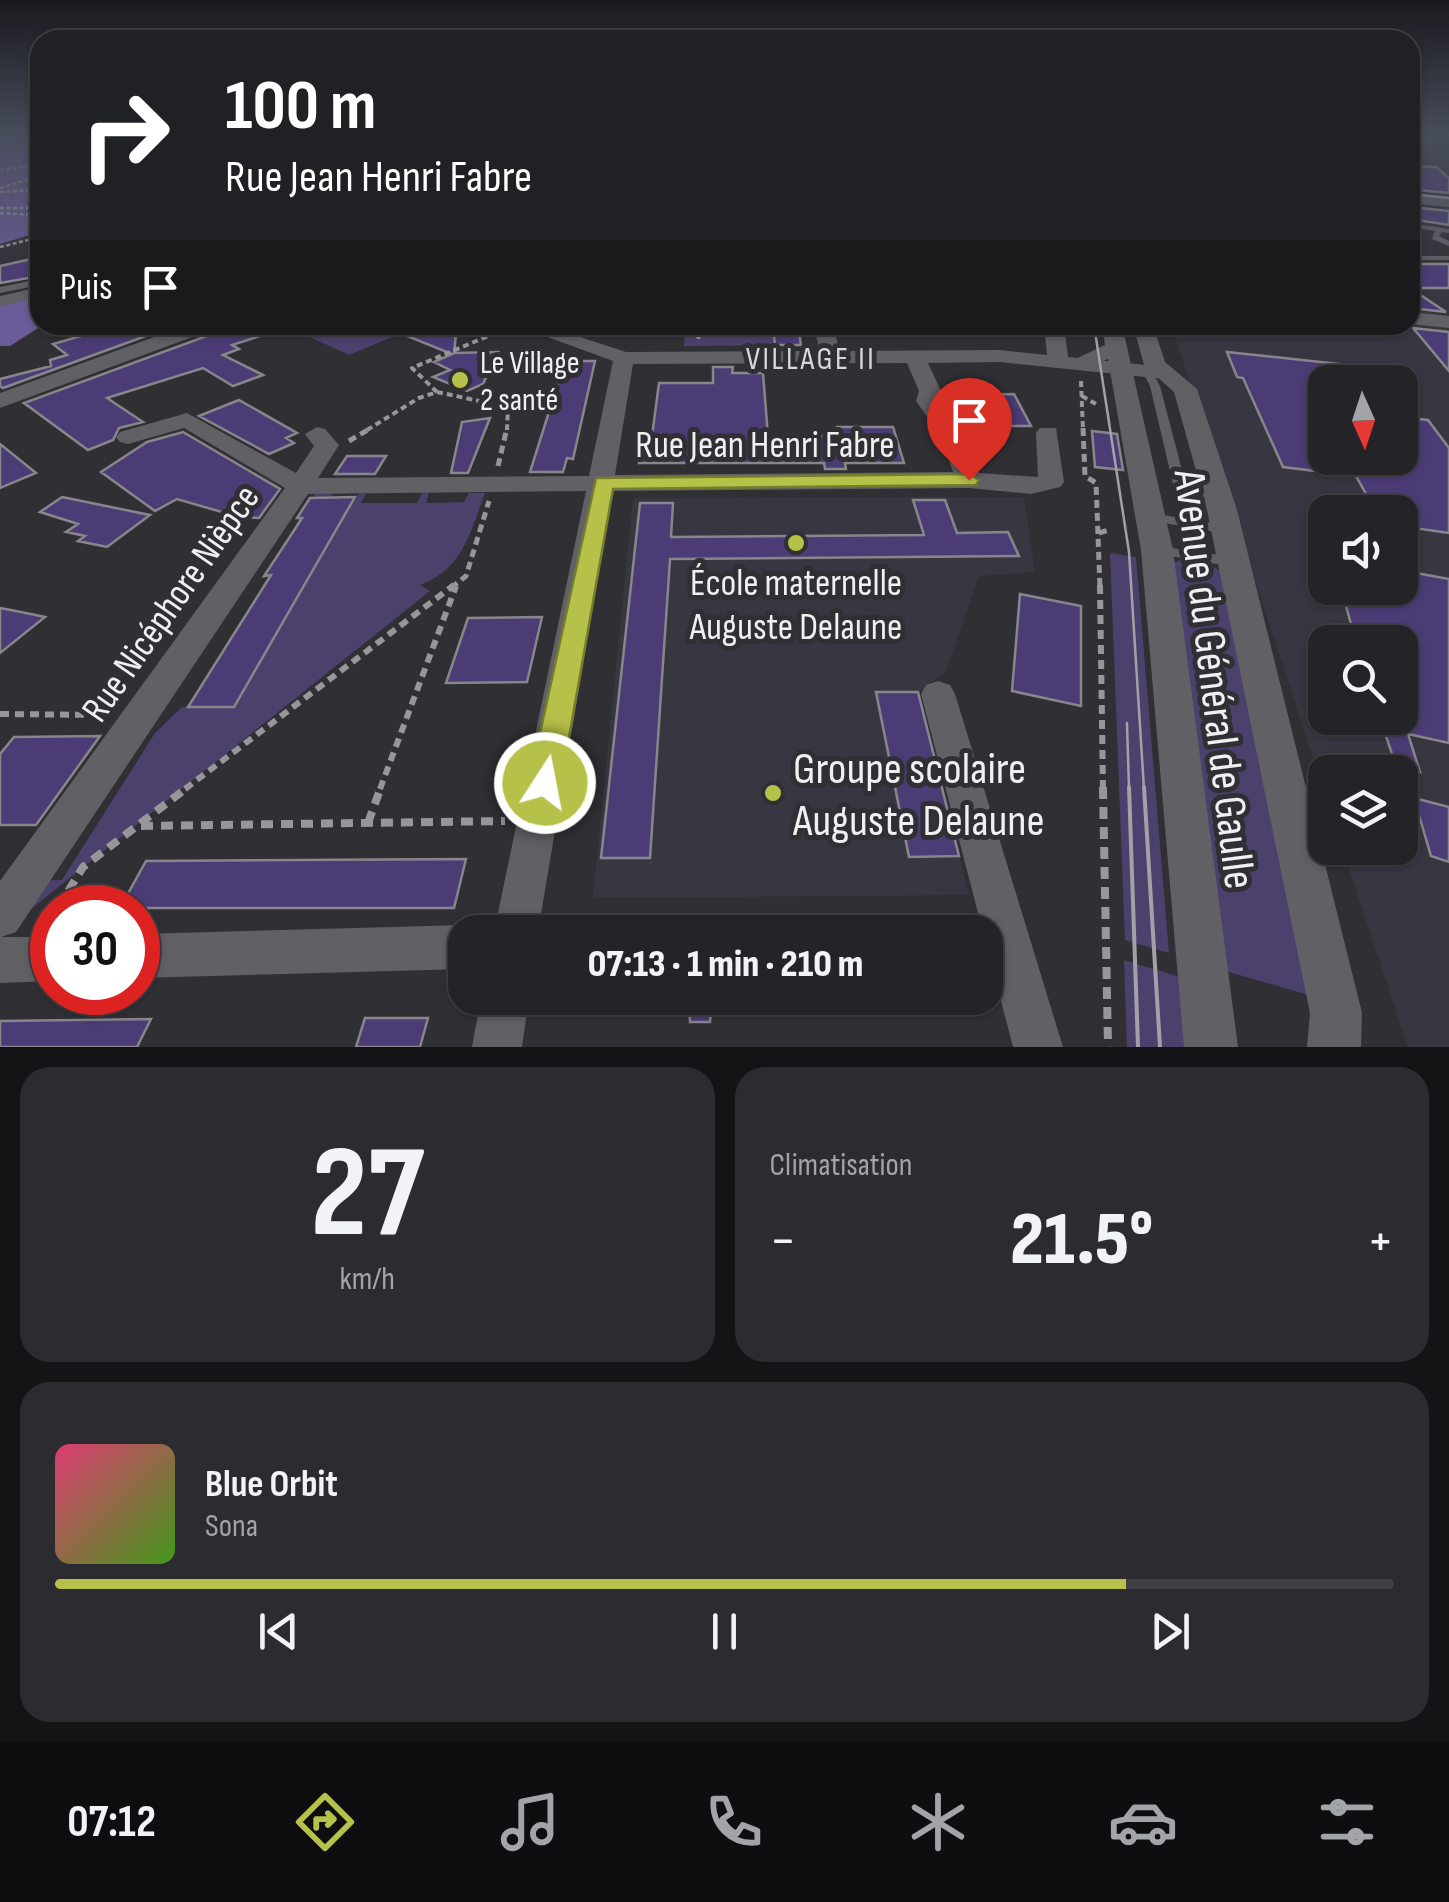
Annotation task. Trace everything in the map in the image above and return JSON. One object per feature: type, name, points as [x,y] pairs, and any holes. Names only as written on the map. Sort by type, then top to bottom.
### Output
[{"type":"main road","points":[[1420,201],[1449,202]]},
{"type":"main road","points":[[0,401],[181,335]]},
{"type":"main road","name":"Avenue du Général de Gaulle","points":[[1118,335],[1138,365],[1166,530],[1211,1047]]},
{"type":"main road","name":"Avenue du Général de Gaulle","points":[[1138,365],[1155,365],[1146,335]]},
{"type":"main road","points":[[1073,363],[1138,365]]},
{"type":"main road","name":"Avenue du Général de Gaulle","points":[[1138,365],[1185,390],[1231,546],[1336,1013],[1334,1047]]},
{"type":"street","points":[[0,301],[30,294]]},
{"type":"street","points":[[1420,319],[1449,322]]},
{"type":"street","points":[[554,335],[624,358],[915,356],[1073,363],[1059,335]]},
{"type":"street","points":[[826,335],[831,356]]},
{"type":"street","name":"Rue Jean Henri Fabre","points":[[604,483],[969,480],[952,435],[927,401],[930,391],[915,356]]},
{"type":"street","points":[[519,915],[604,483],[624,358]]},
{"type":"street","points":[[128,437],[187,420],[300,486],[327,445],[317,434]]},
{"type":"street","points":[[969,480],[1031,486],[1051,482],[1048,433]]},
{"type":"street","name":"Rue Nicéphore Nièpce","points":[[0,916],[300,486],[604,483]]},
{"type":"street","points":[[938,694],[1038,1047]]},
{"type":"street","points":[[160,955],[448,947]]},
{"type":"street","points":[[0,960],[30,959]]},
{"type":"street","points":[[497,1047],[502,1015]]},
{"type":"lane","points":[[1444,231],[1435,237],[1449,244]]},
{"type":"lane","points":[[1420,258],[1449,258]]},
{"type":"lane","points":[[0,290],[30,284]]},
{"type":"lane","points":[[1166,530],[1231,546]]},
{"type":"lane","points":[[1166,530],[1231,546]]},
{"type":"path","points":[[0,190],[30,190]]},
{"type":"path","points":[[0,211],[30,209]]},
{"type":"path","points":[[0,211],[30,215]]},
{"type":"path","points":[[0,246],[30,238]]},
{"type":"path","points":[[437,392],[412,368],[485,335]]},
{"type":"path","points":[[522,335],[552,345],[566,339]]},
{"type":"path","points":[[1073,363],[1082,396],[1086,476],[1096,483],[1099,533],[1108,1047]]},
{"type":"path","points":[[72,885],[83,867],[466,576],[494,484],[510,416],[508,407],[437,392],[419,398],[346,442]]},
{"type":"path","points":[[1082,396],[1096,404]]},
{"type":"path","points":[[1099,533],[1109,530]]},
{"type":"path","points":[[368,822],[458,583]]},
{"type":"path","points":[[0,714],[140,715]]},
{"type":"path","points":[[138,826],[538,821]]},
{"type":"shaded area","points":[[0,185],[30,185],[30,235],[0,244]]},
{"type":"shaded area","points":[[1420,264],[1449,265],[1449,1047],[1408,1047],[1348,865],[1418,865],[1418,755],[1312,755],[1174,335],[1420,335]]},
{"type":"shaded area","points":[[30,297],[30,333],[10,346],[0,346],[0,303]]},
{"type":"shaded area","points":[[306,335],[397,335],[349,355]]},
{"type":"shaded area","points":[[685,335],[774,335],[776,345],[684,346]]},
{"type":"shaded area","points":[[422,493],[429,493],[426,503],[464,502],[469,493],[485,493],[456,559],[435,578],[420,585],[430,591],[61,885],[35,885],[36,881],[62,880],[155,733],[182,707],[234,707],[347,510],[296,526],[315,494],[333,494],[328,503],[353,503],[359,494],[366,494],[361,503],[417,503]]},
{"type":"shaded area","name":"Groupe scolaire Auguste Delaune","points":[[1024,497],[1035,572],[979,576],[946,671],[918,692],[969,895],[593,898],[633,498]]},
{"type":"shaded area","points":[[1110,553],[1136,557],[1169,953],[1125,940]]},
{"type":"shaded area","points":[[1182,559],[1206,562],[1227,575],[1319,998],[1215,968],[1170,565]]},
{"type":"shaded area","points":[[1124,960],[1187,979],[1193,1047],[1127,1047]]},
{"type":"building","points":[[1420,185],[1449,185],[1449,193],[1420,190]]},
{"type":"building","points":[[1420,208],[1449,211],[1449,225],[1420,221]]},
{"type":"building","points":[[30,259],[30,278],[0,283],[0,266]]},
{"type":"building","points":[[1420,264],[1449,264],[1449,288],[1420,288]]},
{"type":"building","points":[[1420,295],[1446,312],[1420,309]]},
{"type":"building","points":[[1420,329],[1449,332],[1449,371],[1419,335]]},
{"type":"building","points":[[84,335],[149,335],[0,386],[0,379],[51,366],[50,360],[67,355],[53,344]]},
{"type":"building","points":[[210,335],[263,335],[232,345],[239,349],[223,355],[263,375],[233,386],[203,368],[107,398],[143,422],[119,428],[113,440],[88,450],[24,403]]},
{"type":"building","points":[[405,335],[456,335],[454,353],[498,352],[483,384],[467,391],[433,377],[450,370],[434,362],[452,354]]},
{"type":"building","points":[[774,335],[800,335],[801,345],[775,345]]},
{"type":"building","points":[[1227,352],[1349,365],[1308,365],[1308,470],[1283,467],[1243,378],[1237,377]]},
{"type":"building","points":[[565,361],[595,361],[573,459],[567,458],[563,472],[530,472]]},
{"type":"building","points":[[713,367],[733,367],[732,373],[763,373],[768,436],[839,436],[837,427],[893,427],[904,463],[845,463],[846,469],[825,469],[824,463],[639,463],[643,437],[652,436],[659,383],[713,383]]},
{"type":"building","points":[[1014,394],[1031,426],[976,426],[962,395]]},
{"type":"building","points":[[239,400],[297,433],[286,438],[294,443],[269,454],[199,416]]},
{"type":"building","points":[[490,418],[468,473],[451,473],[462,422]]},
{"type":"building","points":[[1418,419],[1428,420],[1449,448],[1449,533],[1418,529],[1418,495],[1367,495],[1356,476],[1348,475],[1418,475]]},
{"type":"building","points":[[1092,431],[1117,434],[1123,470],[1095,467]]},
{"type":"building","points":[[183,432],[280,489],[259,518],[239,517],[177,499],[155,511],[101,472],[147,442]]},
{"type":"building","points":[[0,444],[36,473],[0,488]]},
{"type":"building","points":[[347,456],[386,456],[375,474],[335,474]]},
{"type":"building","points":[[62,497],[150,515],[107,547],[78,541],[85,536],[66,532],[78,524],[40,512]]},
{"type":"building","points":[[355,497],[234,707],[188,707],[271,575],[264,576],[302,518],[297,518],[310,498]]},
{"type":"building","points":[[913,500],[945,500],[957,533],[1008,532],[1019,556],[670,559],[650,858],[601,858],[640,503],[673,503],[671,537],[924,535]]},
{"type":"building","points":[[1418,573],[1449,579],[1449,743],[1413,735],[1418,735],[1418,625],[1351,625],[1346,605],[1418,605]]},
{"type":"building","points":[[1020,594],[1081,606],[1081,706],[1012,691]]},
{"type":"building","points":[[0,608],[16,611],[45,617],[0,653]]},
{"type":"building","points":[[542,617],[527,682],[446,683],[468,618]]},
{"type":"building","points":[[876,692],[918,692],[959,856],[909,857]]},
{"type":"building","points":[[1386,735],[1408,735],[1415,755],[1392,755]]},
{"type":"building","points":[[100,736],[36,825],[0,825],[0,754],[14,737]]},
{"type":"building","points":[[1418,799],[1449,807],[1449,862],[1431,856]]},
{"type":"building","points":[[466,859],[454,908],[160,908],[160,885],[133,885],[146,861]]},
{"type":"building","points":[[690,1015],[711,1015],[710,1022],[690,1022]]},
{"type":"building","points":[[365,1018],[428,1018],[420,1047],[356,1047]]},
{"type":"building","points":[[151,1019],[137,1047],[0,1047],[0,1021]]},
{"type":"tram line","points":[[1420,195],[1449,198]]},
{"type":"tram line","points":[[1096,335],[1129,552],[1144,789]]},
{"type":"tram line","points":[[1127,723],[1129,789]]},
{"type":"tram line","points":[[1129,787],[1138,1047]]},
{"type":"tram line","points":[[1144,787],[1160,1047]]},
{"type":"place","name":"Le Village 2 santé","points":[[460,380]]},
{"type":"place","name":"École maternelle Auguste Delaune","points":[[796,543]]},
{"type":"place","name":"Groupe scolaire Auguste Delaune","points":[[773,793]]},
{"type":"district","name":"VILLAGE II","points":[[811,358]]},
{"type":"route","points":[[545,783],[604,483],[969,480]]}]
